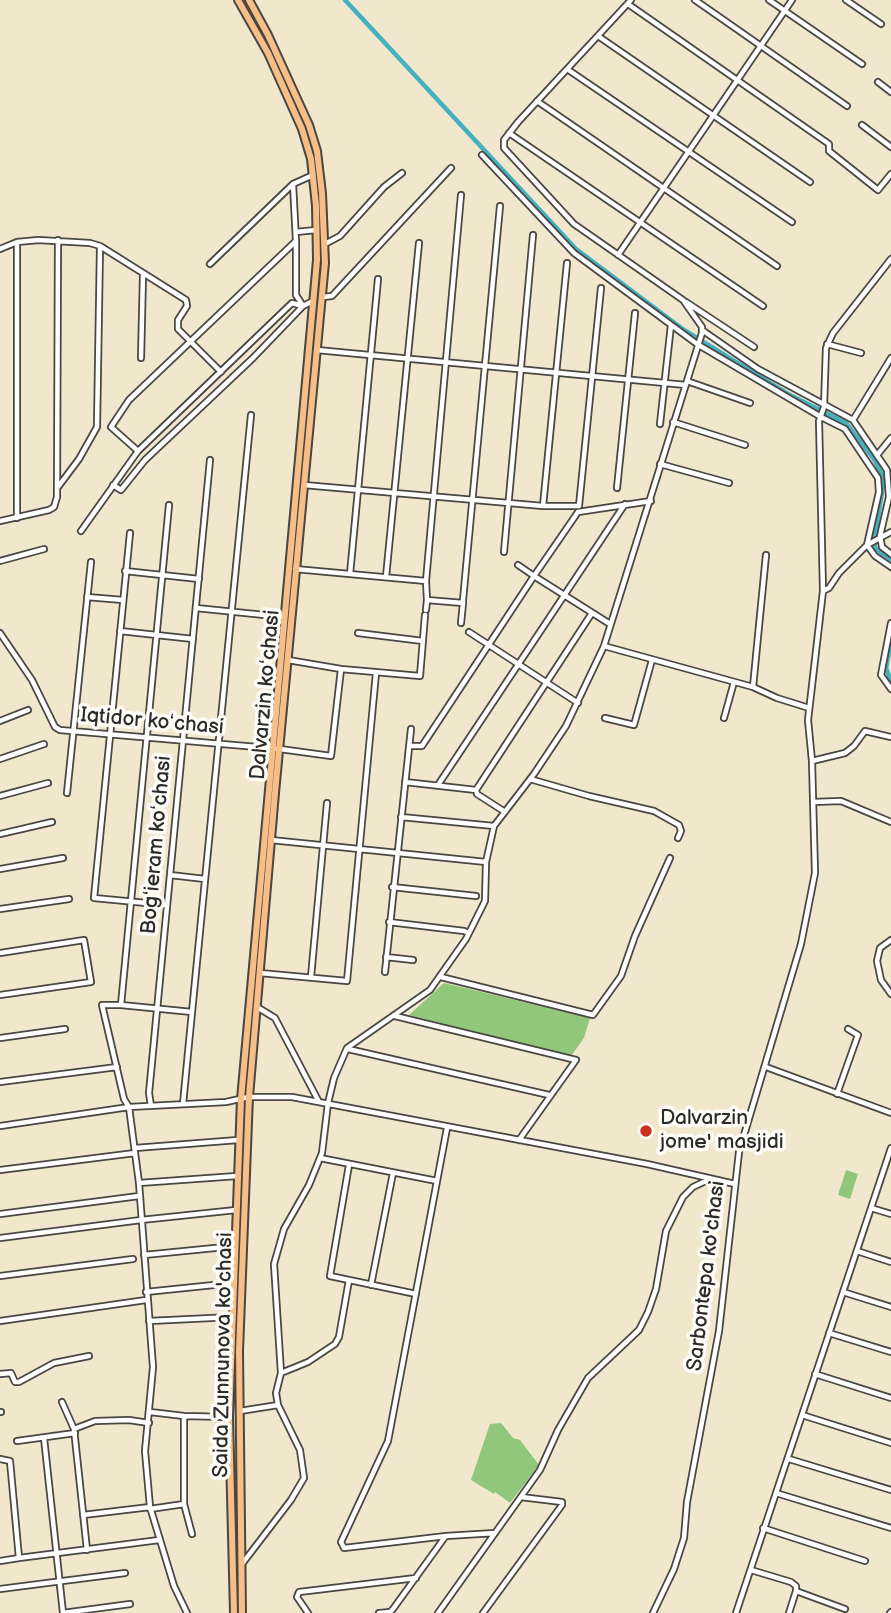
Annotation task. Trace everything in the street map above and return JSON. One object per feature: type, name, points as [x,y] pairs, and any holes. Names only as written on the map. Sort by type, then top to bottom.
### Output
[{"type":"main road","points":[[238,0],[284,87],[315,174],[325,244],[314,300]]},
{"type":"main road","points":[[249,0],[310,125],[317,151],[317,230],[323,296]]},
{"type":"main road","points":[[309,153],[317,151]]},
{"type":"main road","name":"Dalvarzin koʻchasi","points":[[277,749],[285,617],[304,485],[323,296]]},
{"type":"main road","name":"Dalvarzin koʻchasi","points":[[241,1099],[288,660],[314,300]]},
{"type":"main road","name":"Dalvarzin koʻchasi","points":[[249,1097],[271,840],[271,800]]},
{"type":"main road","name":"Saida Zunnunova ko'chasi","points":[[242,1613],[239,1351],[249,1097]]},
{"type":"main road","name":"Saida Zunnunova ko'chasi","points":[[234,1613],[229,1416],[241,1099]]},
{"type":"street","points":[[695,0],[847,106]]},
{"type":"street","points":[[769,0],[862,64]]},
{"type":"street","points":[[618,255],[792,0]]},
{"type":"street","points":[[846,0],[881,24]]},
{"type":"street","points":[[754,348],[574,224],[504,148],[504,140],[509,132],[629,2],[829,144],[829,151],[878,191],[891,174]]},
{"type":"street","points":[[597,36],[810,182]]},
{"type":"street","points":[[567,69],[792,222]]},
{"type":"street","points":[[878,82],[891,92]]},
{"type":"street","points":[[537,101],[777,266]]},
{"type":"street","points":[[862,125],[891,147]]},
{"type":"street","points":[[509,132],[763,306]]},
{"type":"street","points":[[482,155],[574,253],[698,343],[845,429],[876,472],[879,492],[869,544],[875,556],[891,567]]},
{"type":"street","points":[[323,296],[332,296],[452,169]]},
{"type":"street","points":[[325,244],[340,236],[384,187],[402,173]]},
{"type":"street","points":[[210,264],[293,184],[315,174]]},
{"type":"street","points":[[293,184],[296,295],[303,306]]},
{"type":"street","points":[[288,660],[341,669],[420,676],[461,195]]},
{"type":"street","points":[[461,623],[500,206]]},
{"type":"street","points":[[296,232],[317,230]]},
{"type":"street","points":[[504,552],[533,235]]},
{"type":"street","points":[[0,521],[49,510],[54,507],[58,497],[58,240]]},
{"type":"street","points":[[0,249],[17,242],[58,240],[100,246],[186,300],[187,306],[177,325],[221,372]]},
{"type":"street","points":[[138,451],[111,424],[129,400],[296,241]]},
{"type":"street","points":[[17,242],[17,518]]},
{"type":"street","points":[[386,577],[419,243]]},
{"type":"street","points":[[58,487],[97,427],[100,246]]},
{"type":"street","points":[[861,353],[827,344],[839,324],[891,259]]},
{"type":"street","points":[[543,506],[567,263]]},
{"type":"street","points":[[141,358],[143,274]]},
{"type":"street","points":[[350,574],[378,279]]},
{"type":"street","points":[[304,485],[543,506],[579,506],[601,288]]},
{"type":"street","points":[[113,485],[121,490],[145,460],[253,358],[303,306],[314,300]]},
{"type":"street","points":[[241,1564],[292,1500],[304,1478],[304,1466],[297,1442],[278,1405],[276,1392],[281,1373],[275,1264],[284,1229],[309,1185],[320,1158],[334,1078],[347,1048],[430,990],[469,933],[485,901],[486,862],[494,826],[530,779],[578,702],[604,646],[702,332],[702,327],[683,300]]},
{"type":"street","points":[[81,531],[138,451],[292,303],[303,306]]},
{"type":"street","points":[[617,488],[635,313]]},
{"type":"street","points":[[660,424],[671,325]]},
{"type":"street","points":[[702,332],[758,369],[853,420],[887,470],[890,481],[889,497],[880,536],[882,547],[891,554]]},
{"type":"street","name":"Sarbontepa ko'chasi","points":[[653,1613],[674,1569],[684,1538],[687,1502],[719,1331],[739,1152],[801,944],[815,873],[808,720],[823,591],[819,451],[827,344]]},
{"type":"street","points":[[317,350],[687,383],[750,403]]},
{"type":"street","points":[[853,420],[891,358]]},
{"type":"street","points":[[183,1104],[251,415]]},
{"type":"street","points":[[673,422],[745,445]]},
{"type":"street","points":[[878,454],[891,438]]},
{"type":"street","name":"Bogʻieram koʻchasi","points":[[151,1106],[149,1093],[210,460]]},
{"type":"street","points":[[660,464],[729,483]]},
{"type":"street","points":[[410,746],[422,746],[578,512],[651,501]]},
{"type":"street","points":[[438,785],[625,504]]},
{"type":"street","points":[[121,1005],[169,505]]},
{"type":"street","points":[[823,591],[869,544],[891,532]]},
{"type":"street","points":[[130,533],[94,898],[167,905]]},
{"type":"street","points":[[0,561],[44,550]]},
{"type":"street","points":[[754,687],[766,555]]},
{"type":"street","points":[[67,793],[90,562]]},
{"type":"street","points":[[518,565],[610,624]]},
{"type":"street","points":[[295,569],[426,581]]},
{"type":"street","points":[[125,571],[199,579]]},
{"type":"street","points":[[87,597],[122,600]]},
{"type":"street","points":[[426,600],[463,603]]},
{"type":"street","points":[[196,608],[285,617]]},
{"type":"street","points":[[476,790],[592,614]]},
{"type":"street","points":[[891,623],[881,675],[891,689]]},
{"type":"street","points":[[120,631],[193,639]]},
{"type":"street","points":[[469,632],[578,702]]},
{"type":"street","name":"Iqtidor koʻchasi","points":[[0,633],[32,680],[55,727],[74,731],[331,756],[341,669]]},
{"type":"street","points":[[358,633],[423,641]]},
{"type":"street","points":[[604,646],[754,687],[809,708]]},
{"type":"street","points":[[606,718],[634,725],[652,660]]},
{"type":"street","points":[[259,973],[347,981],[376,673]]},
{"type":"street","points":[[724,718],[734,682]]},
{"type":"street","points":[[0,721],[28,710]]},
{"type":"street","points":[[385,972],[411,729]]},
{"type":"street","points":[[811,761],[845,752],[854,746],[865,731],[891,737]]},
{"type":"street","points":[[0,759],[44,744]]},
{"type":"street","points":[[530,779],[654,811],[678,825],[681,831],[678,838]]},
{"type":"street","points":[[405,782],[476,790]]},
{"type":"street","points":[[0,796],[48,783]]},
{"type":"street","points":[[476,790],[477,794],[505,812]]},
{"type":"street","points":[[813,802],[841,801],[891,822]]},
{"type":"street","points":[[311,977],[327,803]]},
{"type":"street","points":[[401,817],[494,826]]},
{"type":"street","points":[[0,834],[52,822]]},
{"type":"street","points":[[271,840],[486,862]]},
{"type":"street","points":[[0,869],[63,858]]},
{"type":"street","points":[[441,977],[593,1015],[621,976],[635,936],[670,858]]},
{"type":"street","points":[[170,875],[205,879]]},
{"type":"street","points":[[392,887],[476,895]]},
{"type":"street","points":[[0,909],[69,899]]},
{"type":"street","points":[[389,922],[464,930],[469,933]]},
{"type":"street","points":[[0,953],[84,940],[91,982],[0,995]]},
{"type":"street","points":[[891,940],[880,948],[877,961],[881,980],[891,994]]},
{"type":"street","points":[[386,957],[413,960]]},
{"type":"street","points":[[187,1613],[174,1586],[150,1508],[145,1451],[153,1367],[139,1183],[129,1107],[124,1099],[102,1004],[192,1012]]},
{"type":"street","points":[[256,1007],[275,1018],[319,1102]]},
{"type":"street","points":[[394,1016],[576,1060],[519,1140]]},
{"type":"street","points":[[0,1038],[65,1029]]},
{"type":"street","points":[[837,1094],[858,1035],[848,1029]]},
{"type":"street","points":[[347,1048],[549,1096]]},
{"type":"street","points":[[0,1082],[117,1067]]},
{"type":"street","points":[[766,1067],[891,1113]]},
{"type":"street","points":[[0,1126],[129,1107],[249,1097],[292,1097],[735,1184]]},
{"type":"street","points":[[447,1128],[387,1441],[341,1542],[344,1548],[446,1536],[495,1534]]},
{"type":"street","points":[[0,1170],[135,1150],[239,1140]]},
{"type":"street","points":[[736,1613],[891,1148]]},
{"type":"street","points":[[320,1158],[437,1181]]},
{"type":"street","points":[[349,1164],[330,1276],[416,1294]]},
{"type":"street","points":[[371,1285],[393,1173]]},
{"type":"street","points":[[139,1183],[237,1176]]},
{"type":"street","points":[[438,1613],[547,1458],[558,1430],[588,1378],[639,1330],[656,1289],[667,1231],[683,1197],[693,1186],[712,1179]]},
{"type":"street","points":[[0,1213],[139,1196]]},
{"type":"street","points":[[871,1208],[891,1214]]},
{"type":"street","points":[[0,1238],[236,1210]]},
{"type":"street","points":[[144,1255],[235,1247]]},
{"type":"street","points":[[857,1251],[891,1262]]},
{"type":"street","points":[[0,1276],[133,1259]]},
{"type":"street","points":[[281,1373],[307,1362],[335,1343],[339,1337],[349,1280]]},
{"type":"street","points":[[146,1292],[233,1283]]},
{"type":"street","points":[[843,1292],[891,1307]]},
{"type":"street","points":[[0,1321],[146,1300]]},
{"type":"street","points":[[149,1321],[232,1317]]},
{"type":"street","points":[[829,1334],[891,1352]]},
{"type":"street","points":[[0,1374],[10,1373],[14,1382],[19,1382],[54,1363],[89,1356]]},
{"type":"street","points":[[815,1374],[891,1398]]},
{"type":"street","points":[[62,1402],[74,1431],[87,1550]]},
{"type":"street","points":[[239,1411],[278,1405]]},
{"type":"street","points":[[150,1412],[184,1416],[229,1416]]},
{"type":"street","points":[[802,1415],[891,1443]]},
{"type":"street","points":[[184,1416],[184,1504],[192,1534]]},
{"type":"street","points":[[17,1441],[74,1431],[95,1421],[129,1420],[149,1423]]},
{"type":"street","points":[[44,1438],[63,1613],[130,1604]]},
{"type":"street","points":[[0,1459],[9,1461],[19,1559]]},
{"type":"street","points":[[789,1459],[891,1490]]},
{"type":"street","points":[[776,1493],[891,1528]]},
{"type":"street","points":[[484,1613],[562,1505],[562,1502],[521,1497]]},
{"type":"street","points":[[83,1515],[184,1504]]},
{"type":"street","points":[[764,1528],[865,1561]]},
{"type":"street","points":[[379,1613],[393,1609],[446,1536]]},
{"type":"street","points":[[0,1561],[159,1540]]},
{"type":"street","points":[[751,1570],[794,1584],[796,1591],[789,1613]]},
{"type":"street","points":[[0,1589],[124,1573]]},
{"type":"street","points":[[308,1613],[297,1597],[299,1592],[416,1578]]},
{"type":"street","points":[[796,1591],[845,1609]]},
{"type":"green space","points":[[444,983],[590,1018],[584,1038],[571,1056],[409,1015]]},
{"type":"green space","points":[[846,1170],[858,1174],[850,1199],[838,1195]]},
{"type":"green space","points":[[501,1423],[513,1438],[520,1440],[539,1465],[510,1503],[471,1480],[490,1424]]},
{"type":"waterway","points":[[345,0],[576,249],[684,330],[788,394],[846,423],[874,459],[884,479],[874,543],[876,549],[891,560]]},
{"type":"waterway","points":[[891,641],[886,668],[891,681]]},
{"type":"place","name":"Dalvarzin jome' masjidi","points":[[646,1131]]}]
